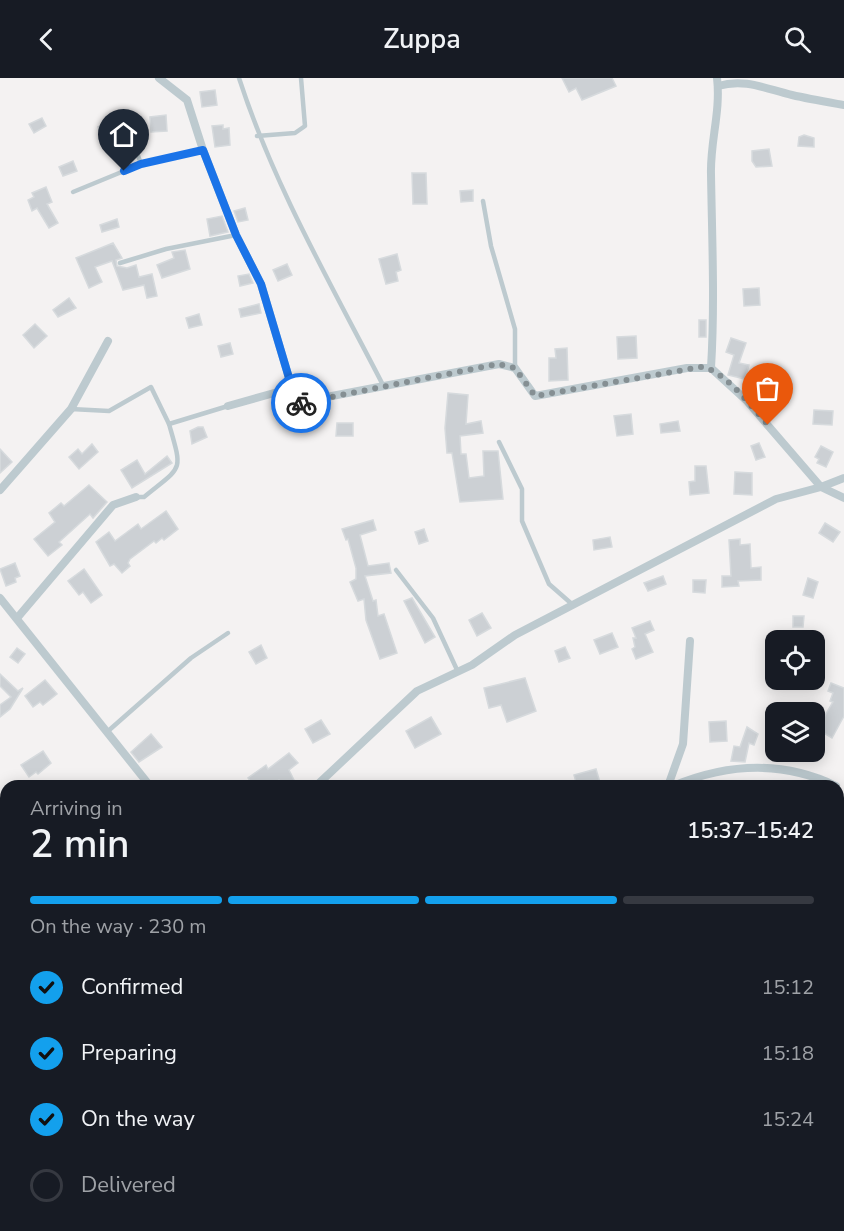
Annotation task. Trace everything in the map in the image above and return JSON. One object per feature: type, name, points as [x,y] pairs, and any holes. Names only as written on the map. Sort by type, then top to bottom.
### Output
[{"type":"street","points":[[159,78],[187,100],[203,150],[236,235],[261,284],[292,388],[290,404],[498,364],[515,368],[535,396],[687,368],[711,368],[746,400],[821,487],[844,498]]},
{"type":"street","points":[[711,368],[715,263],[711,172],[719,100],[717,82],[747,82],[792,95],[844,105]]},
{"type":"street","points":[[0,490],[71,409],[108,342]]},
{"type":"street","points":[[228,406],[292,388]]},
{"type":"street","points":[[322,780],[409,696],[472,665],[501,643],[776,499],[821,487],[844,478]]},
{"type":"street","points":[[18,617],[113,505],[136,497]]},
{"type":"street","points":[[0,598],[18,617],[145,780]]},
{"type":"street","points":[[673,780],[683,744],[690,641]]},
{"type":"street","points":[[688,780],[714,771],[741,767],[768,767],[813,780]]},
{"type":"lane","points":[[239,78],[257,136],[303,232],[383,385]]},
{"type":"lane","points":[[257,136],[295,133],[305,126],[301,78]]},
{"type":"lane","points":[[124,117],[141,164]]},
{"type":"lane","points":[[73,192],[141,164],[203,150]]},
{"type":"lane","points":[[483,201],[493,257],[515,329],[515,368]]},
{"type":"lane","points":[[120,263],[166,249],[236,235]]},
{"type":"lane","points":[[71,409],[109,411],[152,387],[169,424],[179,460],[176,471],[144,497],[136,497]]},
{"type":"lane","points":[[169,424],[228,406]]},
{"type":"lane","points":[[499,442],[522,489],[522,521],[549,584],[573,605]]},
{"type":"lane","points":[[396,570],[433,618],[458,672]]},
{"type":"lane","points":[[107,732],[191,658],[228,633]]},
{"type":"building","points":[[562,78],[612,78],[616,86],[582,100],[576,88],[569,92]]},
{"type":"building","points":[[215,90],[217,105],[202,107],[200,92]]},
{"type":"building","points":[[166,115],[167,131],[151,132],[150,117]]},
{"type":"building","points":[[42,118],[46,126],[34,133],[29,124]]},
{"type":"building","points":[[119,119],[123,129],[102,137],[98,127]]},
{"type":"building","points":[[223,125],[223,129],[229,128],[230,145],[215,147],[212,126]]},
{"type":"building","points":[[804,135],[814,138],[814,147],[798,146],[799,137]]},
{"type":"building","points":[[769,149],[772,166],[756,167],[752,161],[752,151]]},
{"type":"building","points":[[73,161],[77,171],[63,176],[59,167]]},
{"type":"building","points":[[412,173],[426,173],[427,204],[413,204]]},
{"type":"building","points":[[46,187],[52,202],[47,204],[58,223],[49,228],[37,208],[32,211],[28,200],[34,197],[32,193]]},
{"type":"building","points":[[473,190],[473,201],[461,202],[460,191]]},
{"type":"building","points":[[245,208],[248,220],[238,222],[234,211]]},
{"type":"building","points":[[222,216],[228,232],[210,236],[207,219]]},
{"type":"building","points":[[117,219],[119,227],[102,232],[100,225]]},
{"type":"building","points":[[113,243],[122,258],[116,260],[117,266],[127,268],[136,265],[139,277],[152,274],[157,296],[147,298],[144,285],[123,290],[112,261],[95,267],[102,282],[89,288],[76,258]]},
{"type":"building","points":[[185,250],[190,269],[162,278],[157,265],[174,258],[172,252]]},
{"type":"building","points":[[397,254],[401,270],[396,272],[398,281],[386,284],[379,259]]},
{"type":"building","points":[[287,264],[292,275],[278,281],[273,270]]},
{"type":"building","points":[[249,274],[253,283],[240,286],[238,276]]},
{"type":"building","points":[[759,288],[760,305],[744,306],[743,289]]},
{"type":"building","points":[[69,298],[76,308],[58,317],[53,310]]},
{"type":"building","points":[[259,304],[261,313],[241,317],[239,309]]},
{"type":"building","points":[[199,314],[202,325],[189,328],[186,318]]},
{"type":"building","points":[[699,320],[706,320],[706,337],[699,337]]},
{"type":"building","points":[[35,324],[47,336],[34,348],[23,335]]},
{"type":"building","points":[[636,336],[637,358],[618,359],[617,337]]},
{"type":"building","points":[[731,338],[746,343],[739,363],[749,365],[745,379],[728,375],[734,355],[726,352]]},
{"type":"building","points":[[230,343],[233,354],[221,357],[218,346]]},
{"type":"building","points":[[567,348],[568,380],[549,381],[549,358],[556,358],[555,349]]},
{"type":"building","points":[[448,393],[468,395],[466,424],[481,421],[483,433],[460,436],[461,454],[466,454],[469,478],[484,476],[483,451],[498,451],[503,499],[460,502],[452,453],[447,453],[445,428]]},
{"type":"building","points":[[814,410],[833,411],[832,425],[813,424]]},
{"type":"building","points":[[631,414],[633,434],[617,436],[614,416]]},
{"type":"building","points":[[678,421],[680,431],[661,433],[660,424]]},
{"type":"building","points":[[337,423],[353,423],[353,436],[336,436]]},
{"type":"building","points":[[203,427],[207,437],[192,444],[190,431]]},
{"type":"building","points":[[759,443],[765,457],[756,460],[751,446]]},
{"type":"building","points":[[92,444],[98,452],[79,469],[69,457],[78,449],[82,454]]},
{"type":"building","points":[[821,446],[833,452],[826,467],[817,463],[819,459],[815,457]]},
{"type":"building","points":[[0,449],[12,462],[0,473]]},
{"type":"building","points":[[167,456],[172,463],[132,488],[121,470],[137,460],[145,474]]},
{"type":"building","points":[[695,466],[706,466],[709,493],[690,495],[689,482],[695,481]]},
{"type":"building","points":[[735,472],[752,473],[752,495],[734,494]]},
{"type":"building","points":[[89,485],[107,502],[93,518],[90,514],[59,542],[62,545],[48,556],[34,539],[55,522],[49,513],[61,503],[64,506]]},
{"type":"building","points":[[166,511],[178,529],[164,540],[162,538],[156,543],[154,541],[130,559],[128,563],[130,566],[122,573],[114,564],[110,566],[96,542],[109,532],[115,541],[138,524],[141,529]]},
{"type":"building","points":[[373,520],[376,530],[360,535],[368,566],[389,563],[391,573],[365,576],[373,601],[376,600],[378,616],[384,614],[397,653],[380,659],[366,620],[364,599],[358,601],[350,582],[356,579],[356,568],[348,539],[346,540],[342,529]]},
{"type":"building","points":[[825,523],[840,532],[833,542],[819,533]]},
{"type":"building","points":[[424,529],[428,541],[419,544],[415,532]]},
{"type":"building","points":[[610,537],[612,547],[594,550],[593,540]]},
{"type":"building","points":[[740,539],[740,545],[750,544],[751,568],[761,567],[761,580],[738,581],[739,586],[722,587],[722,576],[731,576],[729,540]]},
{"type":"building","points":[[15,563],[20,576],[15,578],[16,582],[6,586],[0,569]]},
{"type":"building","points":[[84,569],[102,595],[91,603],[83,592],[79,595],[68,581]]},
{"type":"building","points":[[663,576],[666,584],[648,591],[644,583]]},
{"type":"building","points":[[808,578],[818,582],[813,598],[803,595]]},
{"type":"building","points":[[693,580],[706,580],[705,593],[693,592]]},
{"type":"building","points":[[412,598],[435,637],[425,643],[404,601]]},
{"type":"building","points":[[482,613],[491,628],[477,636],[469,620]]},
{"type":"building","points":[[793,616],[804,616],[803,627],[793,627]]},
{"type":"building","points":[[650,621],[654,630],[645,634],[653,652],[636,659],[632,649],[635,647],[633,638],[636,638],[632,628]]},
{"type":"building","points":[[612,633],[618,647],[600,654],[594,640]]},
{"type":"building","points":[[261,645],[267,658],[256,664],[249,652]]},
{"type":"building","points":[[565,647],[570,658],[559,662],[555,651]]},
{"type":"building","points":[[17,648],[25,654],[18,663],[10,657]]},
{"type":"building","points":[[0,674],[18,691],[23,688],[10,709],[0,717],[0,705],[11,697],[0,686]]},
{"type":"building","points":[[525,678],[536,711],[507,722],[501,705],[489,708],[484,688]]},
{"type":"building","points":[[45,680],[57,694],[43,705],[40,702],[33,707],[25,696]]},
{"type":"building","points":[[831,683],[844,688],[844,716],[832,738],[825,734],[825,716],[833,702],[830,701],[833,693],[828,691]]},
{"type":"building","points":[[431,717],[441,734],[415,748],[406,731]]},
{"type":"building","points":[[321,720],[330,734],[313,743],[305,729]]},
{"type":"building","points":[[726,721],[727,741],[710,742],[709,722]]},
{"type":"building","points":[[747,727],[758,734],[754,745],[749,743],[745,762],[731,761],[734,746],[740,747]]},
{"type":"building","points":[[151,734],[162,747],[139,762],[131,752]]},
{"type":"building","points":[[43,751],[51,763],[38,774],[36,772],[29,777],[21,765]]},
{"type":"building","points":[[289,753],[298,763],[289,770],[294,780],[250,780],[248,778],[266,765],[268,769]]},
{"type":"building","points":[[596,769],[599,780],[575,780],[574,775]]},
{"type":"way so far","points":[[301,403],[498,364],[515,368],[535,396],[701,367],[711,368],[746,400],[768,425]]},
{"type":"route","points":[[124,171],[141,164],[203,150],[236,235],[261,284],[292,388],[290,404],[301,403]]}]
